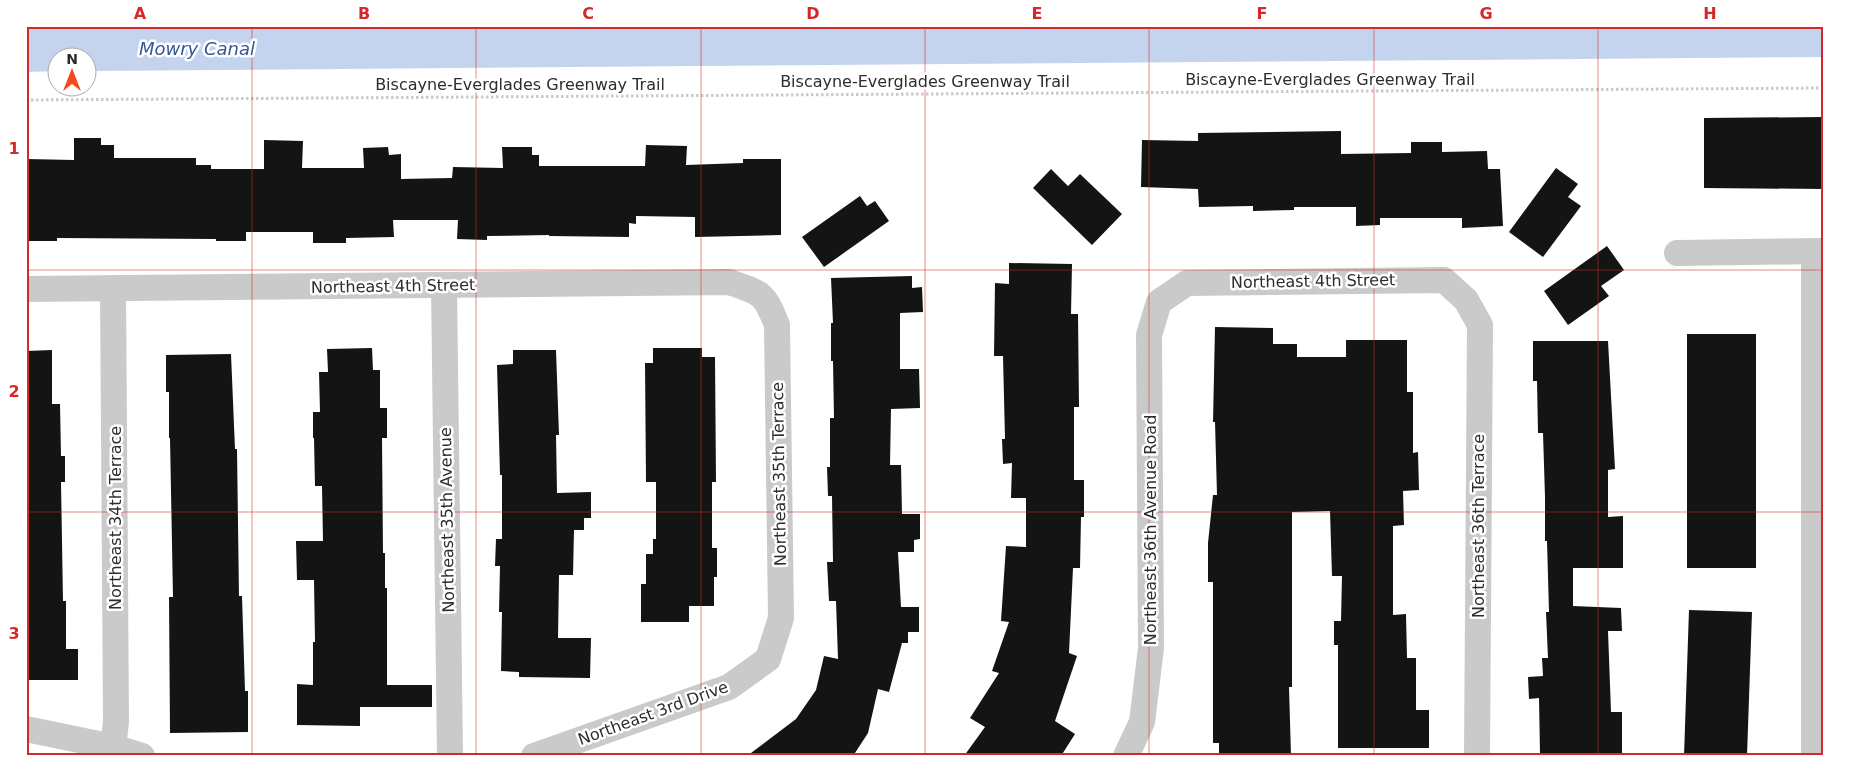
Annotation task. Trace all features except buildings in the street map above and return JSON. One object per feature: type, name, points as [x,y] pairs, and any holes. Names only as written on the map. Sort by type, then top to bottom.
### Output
[{"type":"street","points":[[1677,253],[1819,251],[1814,756]]},
{"type":"street","name":"Northeast 4th Street","points":[[1159,302],[1187,283],[1434,280],[1444,280],[1466,300]]},
{"type":"street","name":"Northeast 4th Street","points":[[26,289],[728,282],[758,292]]},
{"type":"street","name":"Northeast 35th Avenue","points":[[444,285],[450,756]]},
{"type":"street","name":"Northeast 34th Terrace","points":[[112,753],[116,722],[114,288]]},
{"type":"street","name":"Northeast 35th Terrace","points":[[758,292],[769,305],[777,325],[781,618],[768,659]]},
{"type":"street","name":"Northeast 36th Terrace","points":[[1466,300],[1480,325],[1477,756]]},
{"type":"street","name":"Northeast 36th Avenue Road","points":[[1126,756],[1142,722],[1151,648],[1149,335],[1159,302]]},
{"type":"street","name":"Northeast 3rd Drive","points":[[534,756],[729,687],[768,659]]},
{"type":"street","points":[[1142,722],[1149,756]]},
{"type":"street","points":[[26,729],[112,753],[142,756]]},
{"type":"path","name":"Biscayne-Everglades Greenway Trail","points":[[26,100],[1824,88]]},
{"type":"water","name":"Mowry Canal","points":[[26,26],[1824,26],[1824,57],[98,71],[98,48],[48,48],[48,71],[26,72]]}]
